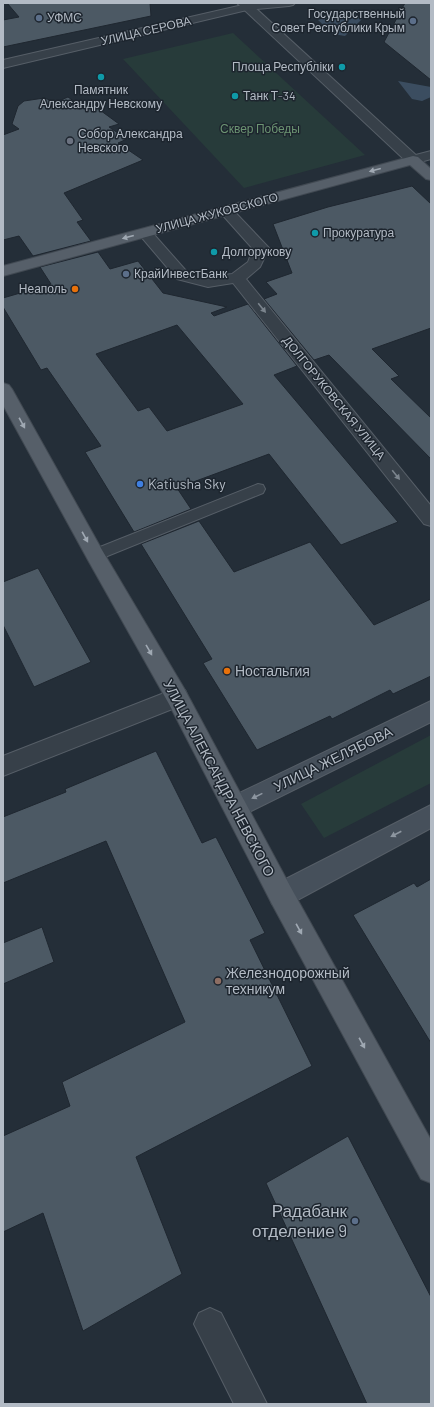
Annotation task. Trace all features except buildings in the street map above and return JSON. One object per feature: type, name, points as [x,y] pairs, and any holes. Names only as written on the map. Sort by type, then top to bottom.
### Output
[{"type":"main road","points":[[413,160],[431,176]]},
{"type":"main road","name":"УЛИЦА ЖУКОВСКОГО","points":[[3,271],[413,160]]},
{"type":"main road","name":"УЛИЦА АЛЕКСАНДРА НЕВСКОГО","points":[[3,389],[95,555],[177,697],[281,895],[431,1169]]},
{"type":"main road","name":"УЛИЦА ЖЕЛЯБОВА","points":[[235,807],[431,712]]},
{"type":"main road","points":[[281,895],[431,816]]},
{"type":"street","name":"УЛИЦА СЕРОВА","points":[[3,64],[245,5],[289,3]]},
{"type":"street","points":[[245,5],[413,160]]},
{"type":"street","name":"УЛИЦА ЖУКОВСКОГО","points":[[413,160],[431,155]]},
{"type":"street","points":[[145,233],[184,276],[208,282],[237,278],[255,264],[261,248],[226,211]]},
{"type":"street","name":"ДОЛГОРУКОВСКАЯ УЛИЦА","points":[[237,278],[431,518]]},
{"type":"street","points":[[3,766],[177,697]]},
{"type":"street","points":[[210,1324],[252,1404]]},
{"type":"lane","points":[[95,555],[258,489]]},
{"type":"green space","name":"Сквер Победы","points":[[233,33],[365,155],[244,188],[123,59]]},
{"type":"green space","points":[[431,735],[431,783],[324,838],[301,804]]},
{"type":"water","points":[[353,12],[363,18],[345,36],[333,34],[318,20]]},
{"type":"water","points":[[398,81],[431,87],[431,97],[422,101],[412,99]]},
{"type":"place","name":"УФМС","points":[[39,18]]},
{"type":"place","name":"Государственный Совет Республики Крым","points":[[413,21]]},
{"type":"place","name":"Площа Республіки","points":[[342,67]]},
{"type":"place","name":"Памятник Александру Невскому","points":[[101,77]]},
{"type":"place","name":"Танк Т-34","points":[[235,96]]},
{"type":"place","name":"Собор Александра Невского","points":[[70,141]]},
{"type":"place","name":"Прокуратура","points":[[315,233]]},
{"type":"place","name":"Долгорукову","points":[[214,252]]},
{"type":"place","name":"КрайИнвестБанк","points":[[126,274]]},
{"type":"place","name":"Неаполь","points":[[75,289]]},
{"type":"place","name":"Katiusha Sky","points":[[140,484]]},
{"type":"place","name":"Ностальгия","points":[[227,671]]},
{"type":"place","name":"Железнодорожный техникум","points":[[218,981]]},
{"type":"place","name":"Радабанк отделение 9","points":[[355,1221]]}]
